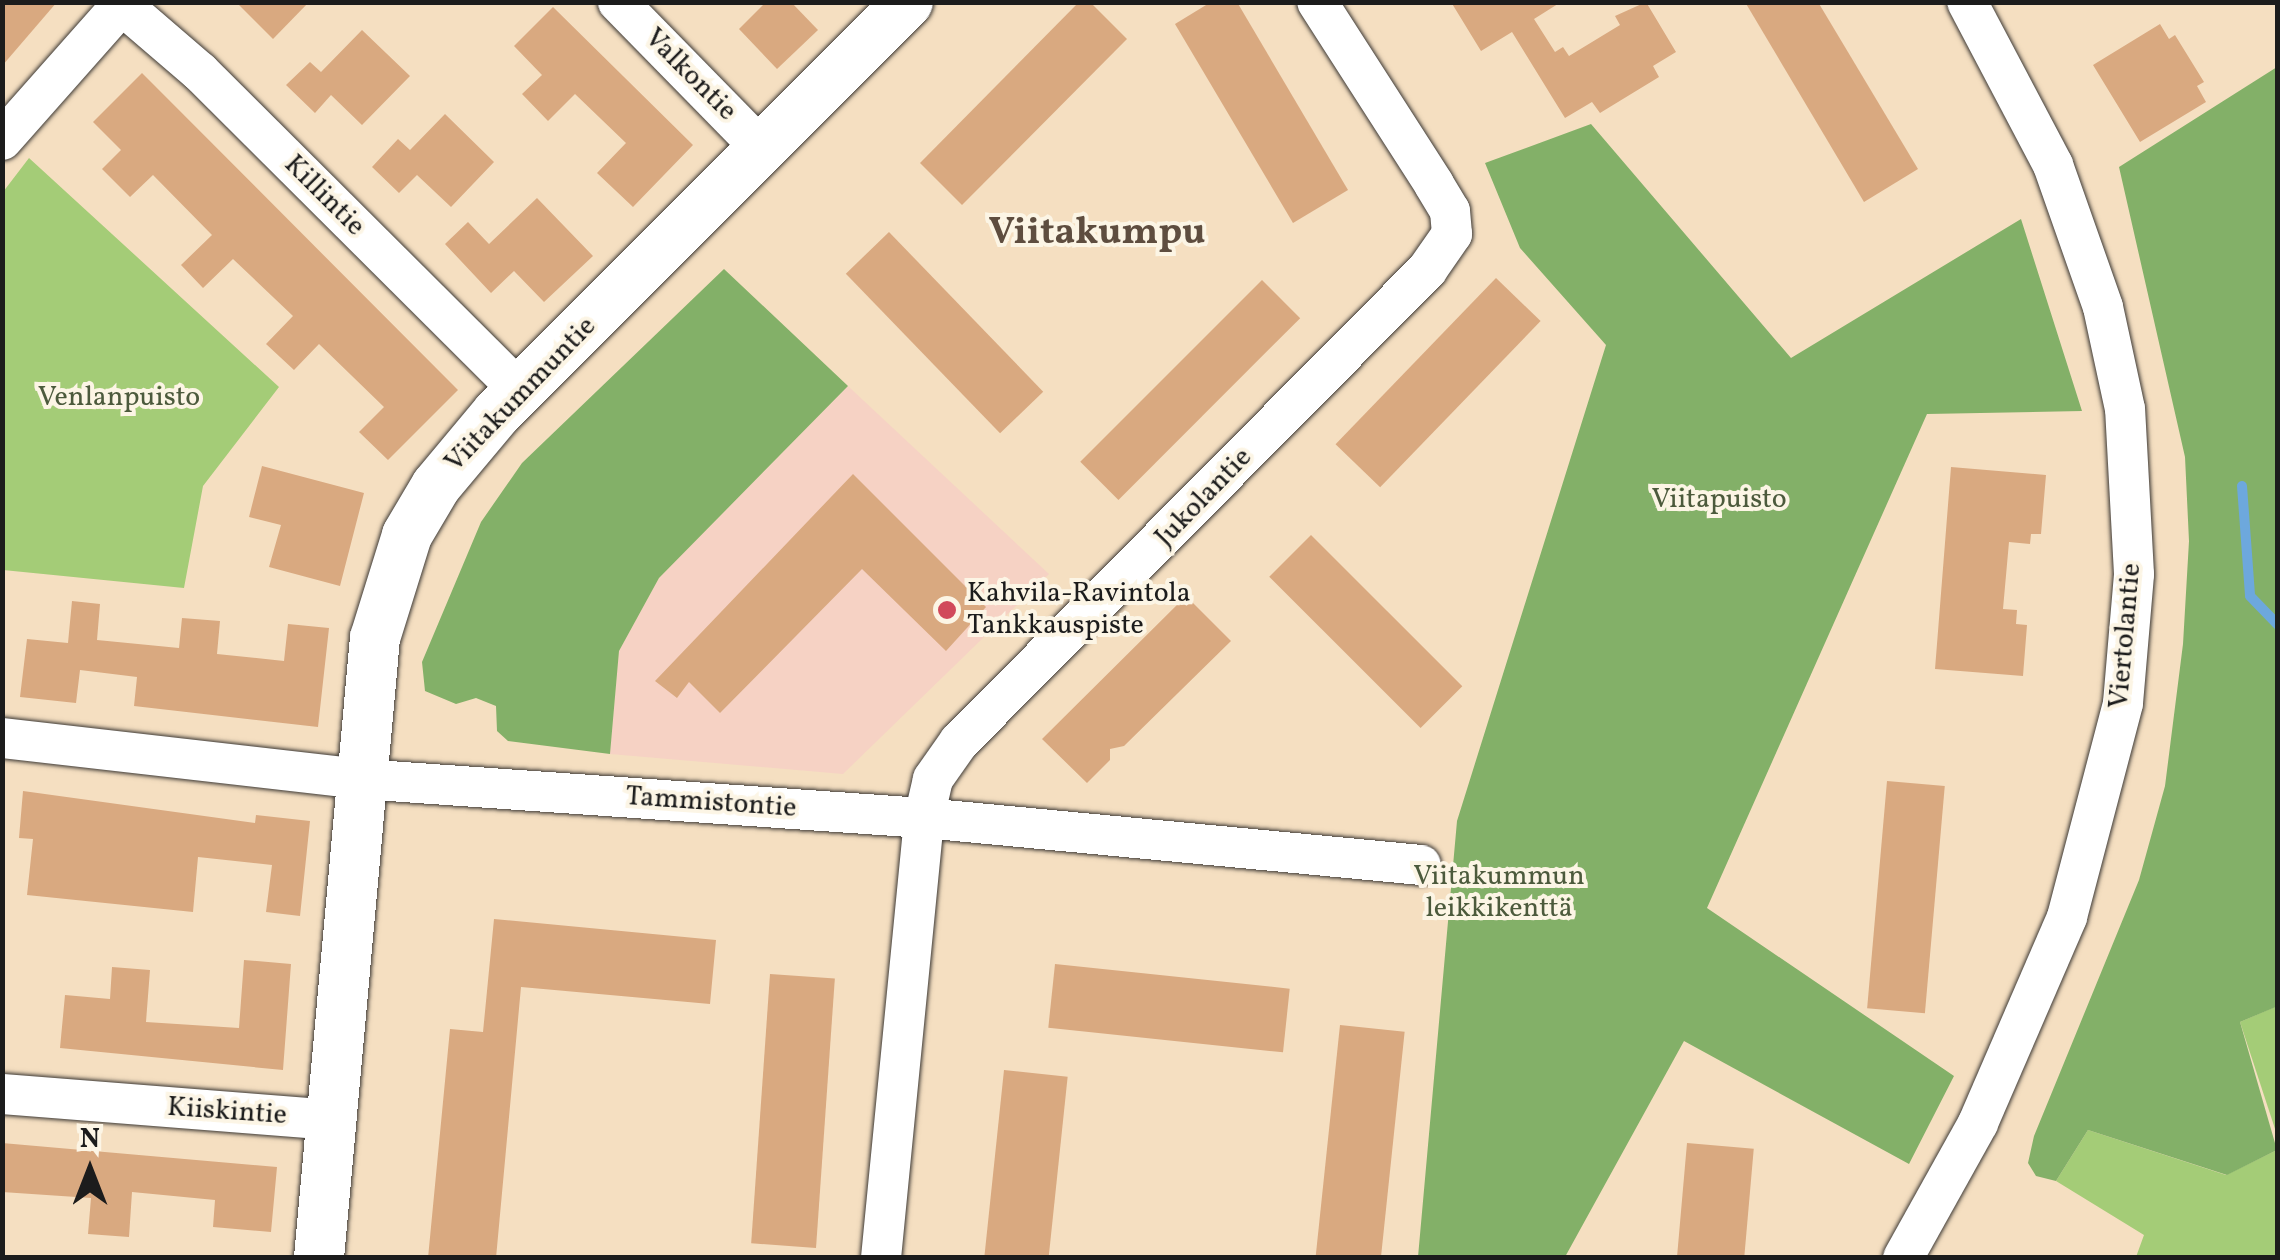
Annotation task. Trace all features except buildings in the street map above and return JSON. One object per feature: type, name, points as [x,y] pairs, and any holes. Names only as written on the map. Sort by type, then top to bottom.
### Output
[{"type":"street","name":"Valkontie","points":[[618,2],[762,148]]},
{"type":"street","name":"Viitakummuntie","points":[[320,1258],[375,638],[408,535],[436,486],[521,392],[908,2]]},
{"type":"street","name":"Jukolantie","points":[[881,1258],[924,818],[933,780],[959,742],[1444,252],[1452,234],[1450,211],[1318,2]]},
{"type":"street","name":"Viertolantie","points":[[1902,1258],[1978,1124],[2067,917],[2123,703],[2134,574],[2125,409],[2104,307],[2053,165],[1967,2]]},
{"type":"street","points":[[2,140],[123,4]]},
{"type":"street","name":"Killintie","points":[[123,4],[200,72],[521,392]]},
{"type":"street","name":"Tammistontie","points":[[2,738],[360,779],[924,818],[1421,865]]},
{"type":"street","name":"Kiiskintie","points":[[2,1094],[332,1120]]},
{"type":"shaded area","points":[[848,386],[1049,574],[843,774],[610,754],[619,651],[659,578]]},
{"type":"green space","points":[[2277,67],[2278,1006],[2240,1022],[2277,1150],[2227,1175],[2088,1130],[2056,1181],[2036,1176],[2028,1163],[2034,1136],[2139,880],[2165,786],[2183,644],[2189,541],[2185,457],[2119,167]]},
{"type":"green space","name":"Viitapuisto","points":[[1591,124],[1791,358],[2021,219],[2082,411],[1927,414],[1707,908],[1954,1076],[1909,1164],[1684,1041],[1565,1257],[1418,1257],[1457,821],[1606,345],[1520,248],[1485,163]]},
{"type":"green space","name":"Venlanpuisto","points":[[29,158],[279,387],[203,486],[184,588],[3,570],[3,192]]},
{"type":"green space","points":[[724,269],[848,386],[659,578],[619,651],[610,754],[508,741],[497,731],[496,706],[476,698],[456,704],[425,691],[422,662],[481,522],[522,463]]},
{"type":"green space","points":[[2277,1006],[2277,1135],[2240,1022]]},
{"type":"green space","points":[[2088,1130],[2226,1175],[2277,1150],[2277,1257],[2136,1257],[2144,1235],[2056,1181]]},
{"type":"waterway","points":[[2242,486],[2250,596],[2278,625]]},
{"type":"place","name":"Kahvila-Ravintola Tankkauspiste","points":[[947,610]]},
{"type":"district","name":"Viitakumpu","points":[[1097,234]]},
{"type":"park label","name":"Viitakummun leikkikenttä","points":[[1499,893]]}]
